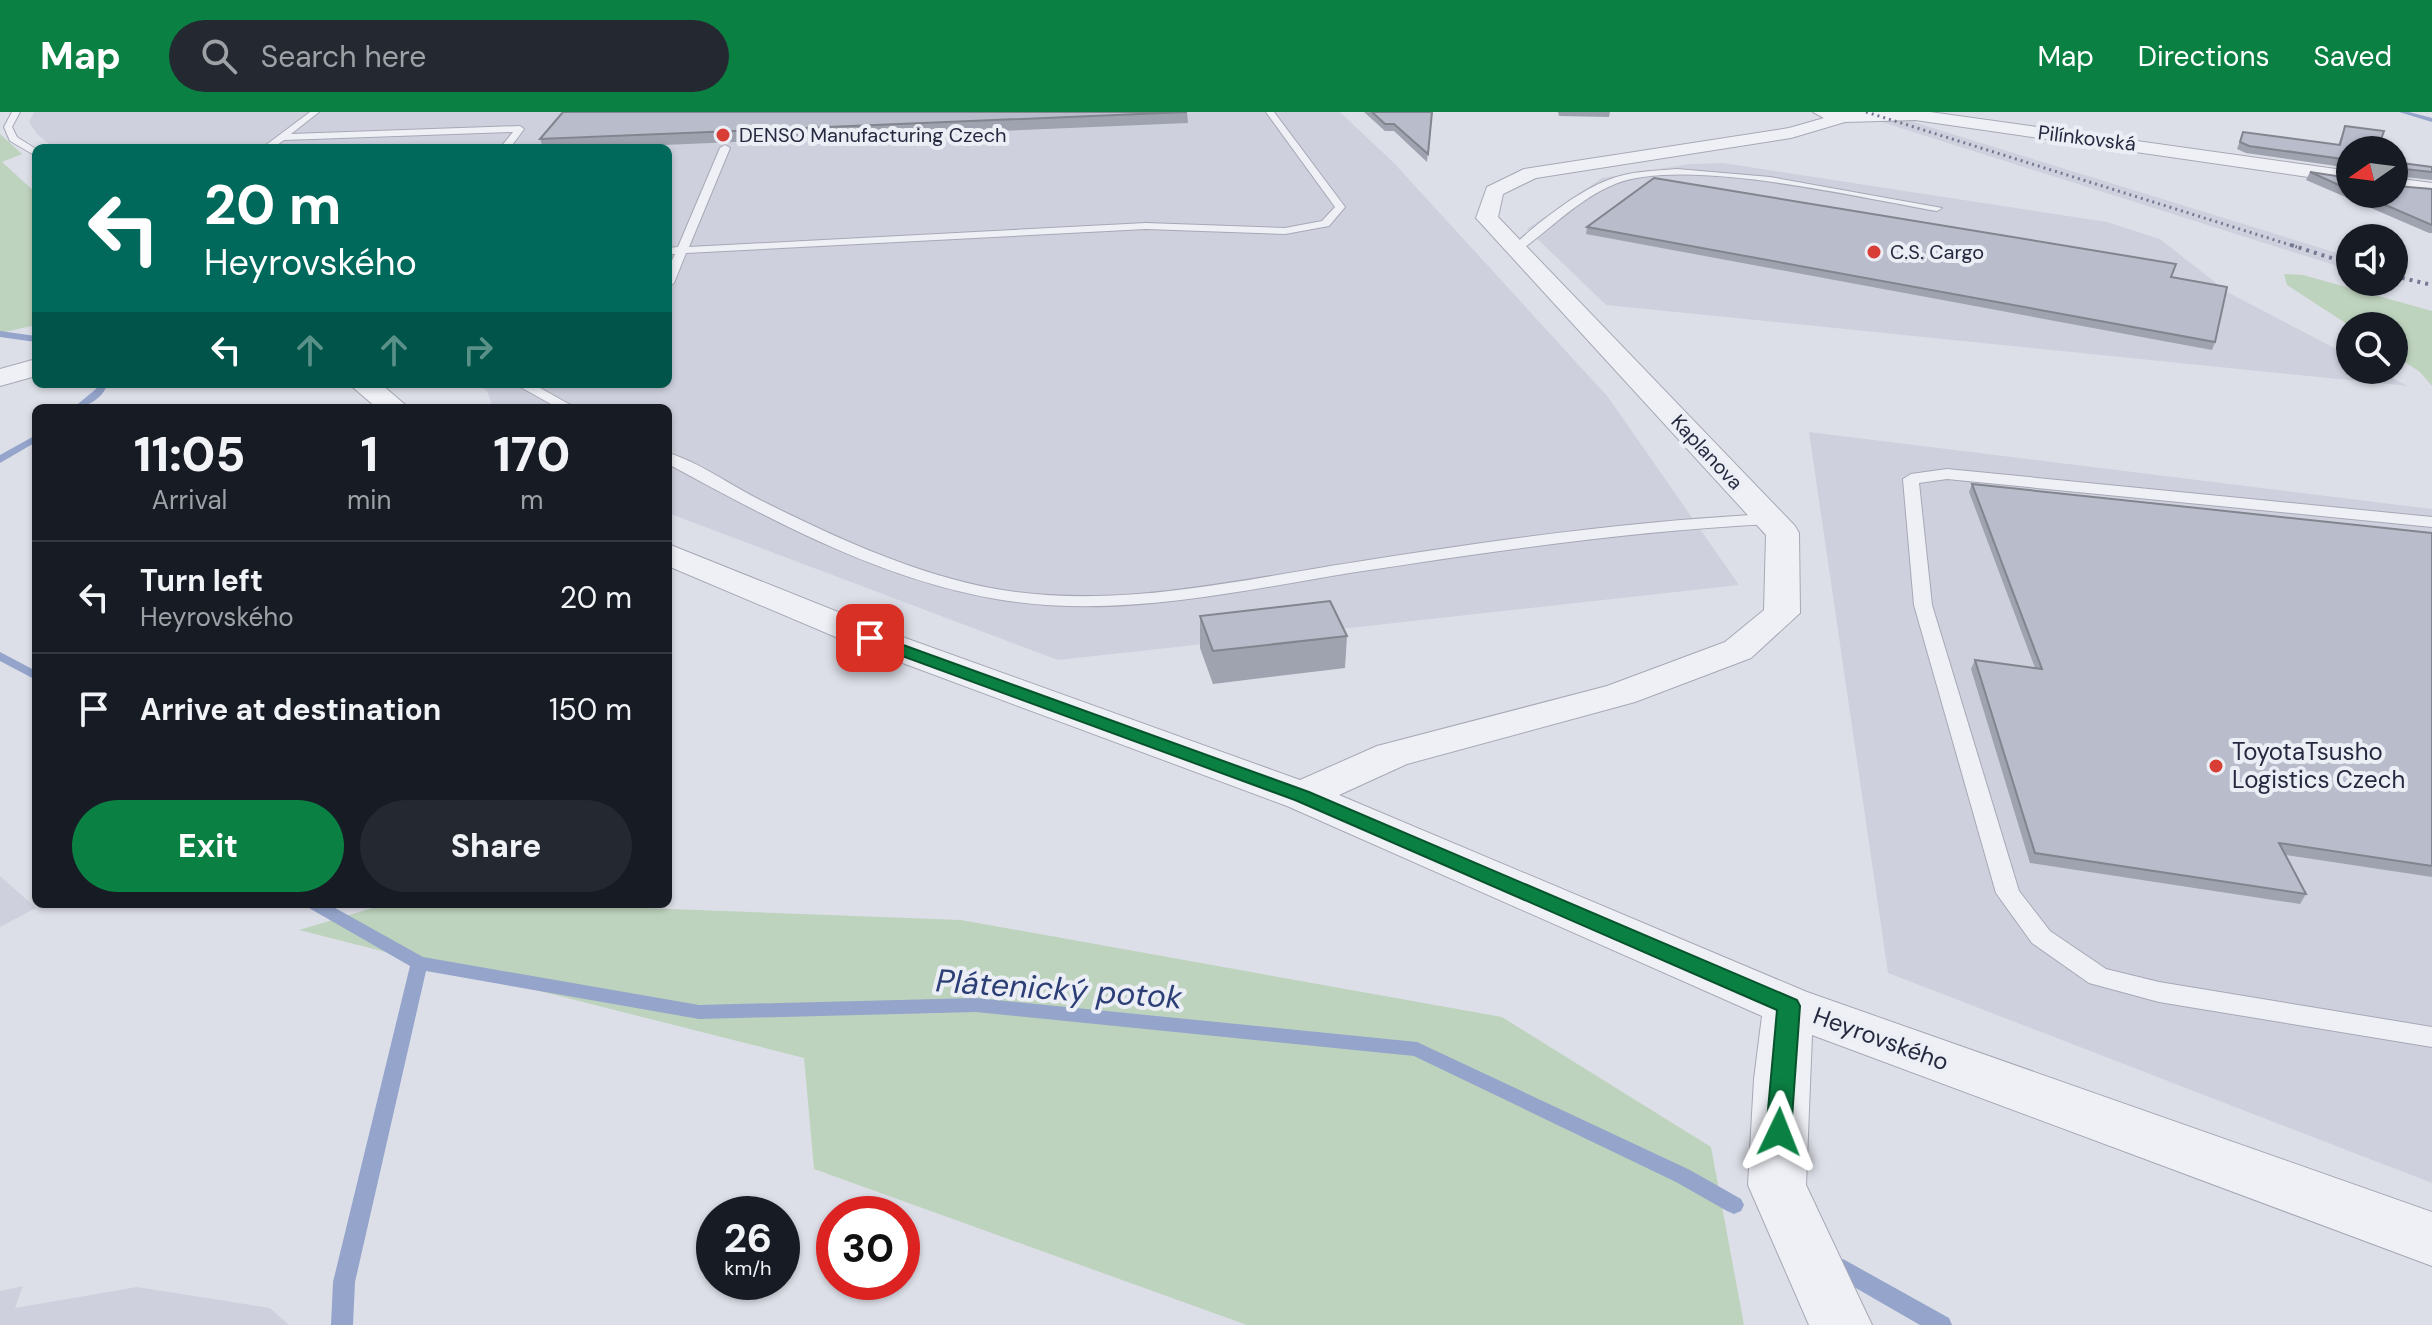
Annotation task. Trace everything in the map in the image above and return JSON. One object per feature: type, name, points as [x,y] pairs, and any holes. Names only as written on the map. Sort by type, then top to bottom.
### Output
[{"type":"street","name":"Pilínkovská","points":[[1833,114],[1915,115],[2336,175]]},
{"type":"street","name":"Kaplanova","points":[[1302,796],[1392,755],[1621,694],[1738,650],[1782,613],[1783,533],[1487,218],[1494,191],[1531,173],[1791,133],[1833,114]]},
{"type":"street","points":[[2408,187],[2430,192]]},
{"type":"street","points":[[0,378],[32,368]]},
{"type":"street","points":[[368,388],[390,404]]},
{"type":"street","name":"Heyrovského","points":[[672,556],[870,638],[1302,796],[1789,1006],[2432,1239]]},
{"type":"street","points":[[1789,1006],[1781,1079],[1777,1185],[1841,1325]]},
{"type":"lane","points":[[16,112],[8,127],[13,139],[32,151]]},
{"type":"lane","points":[[272,144],[315,112]]},
{"type":"lane","points":[[672,251],[1146,226],[1285,231],[1325,224],[1340,207],[1270,112]]},
{"type":"lane","points":[[282,137],[520,129],[508,144]]},
{"type":"lane","points":[[672,274],[725,148]]},
{"type":"lane","points":[[1516,249],[1612,182],[1631,176],[1705,172],[1937,208]]},
{"type":"lane","points":[[530,388],[561,404]]},
{"type":"lane","points":[[672,460],[824,538],[864,553],[996,594],[1059,601],[1210,591],[1524,540],[1628,528],[1770,519]]},
{"type":"lane","points":[[2432,522],[1947,474],[1911,479],[1923,605],[2008,893],[2041,937],[2098,976],[2159,992],[2432,1037]]},
{"type":"shaded area","points":[[34,112],[1340,112],[1394,163],[1608,397],[1739,585],[1058,660],[672,515],[672,404],[492,404],[483,388],[672,388],[672,144],[49,144],[29,122]]},
{"type":"shaded area","points":[[1850,112],[1881,112],[2336,253],[2336,266]]},
{"type":"shaded area","points":[[1723,163],[2107,222],[2160,239],[2229,293],[2336,349],[2336,379],[1606,305],[1527,229],[1602,178],[1690,164]]},
{"type":"shaded area","points":[[1809,432],[2432,509],[2432,1183],[1888,973]]},
{"type":"shaded area","points":[[0,876],[32,904],[32,908],[36,908],[0,927]]},
{"type":"shaded area","points":[[23,1286],[15,1308],[137,1287],[270,1308],[289,1325],[0,1325],[0,1291]]},
{"type":"green space","points":[[0,134],[22,154],[2,162],[32,189],[32,326],[0,333]]},
{"type":"green space","points":[[2284,274],[2303,275],[2336,284],[2336,296],[2378,296],[2432,311],[2432,386],[2408,364],[2408,312],[2336,312],[2336,317],[2287,285]]},
{"type":"green space","points":[[373,908],[643,908],[961,920],[1502,1017],[1711,1147],[1744,1325],[1247,1325],[920,1207],[920,1196],[889,1196],[814,1169],[804,1058],[299,930]]},
{"type":"building","points":[[563,112],[1187,112],[540,139]]},
{"type":"building","points":[[1372,112],[1432,112],[1428,154],[1394,124],[1385,124]]},
{"type":"building","points":[[2345,126],[2384,131],[2382,136],[2342,136]]},
{"type":"building","points":[[2243,132],[2336,144],[2336,158],[2249,146],[2240,142]]},
{"type":"building","points":[[2408,164],[2432,167],[2432,172],[2408,169]]},
{"type":"building","points":[[2310,172],[2336,176],[2336,184]]},
{"type":"building","name":"C.S. Cargo","points":[[1654,178],[2176,264],[2171,277],[2227,287],[2215,342],[1587,227]]},
{"type":"building","points":[[2408,187],[2432,189],[2432,225],[2393,208],[2408,208]]},
{"type":"building","name":"ToyotaTsusho Logistics Czech","points":[[1972,484],[2432,533],[2432,866],[2279,843],[2306,894],[2035,853],[1975,660],[2042,669]]},
{"type":"building","points":[[1330,601],[1347,636],[1213,651],[1200,616]]},
{"type":"waterway","points":[[2402,112],[2432,120]]},
{"type":"waterway","name":"Plátenický potok","points":[[0,334],[32,338]]},
{"type":"waterway","name":"Plátenický potok","points":[[83,404],[101,388]]},
{"type":"waterway","name":"Plátenický potok","points":[[0,460],[32,440]]},
{"type":"waterway","name":"Plátenický potok","points":[[0,656],[32,674]]},
{"type":"waterway","name":"Plátenický potok","points":[[322,908],[419,963]]},
{"type":"waterway","points":[[342,1325],[344,1282],[419,963]]},
{"type":"waterway","name":"Plátenický potok","points":[[419,963],[699,1012],[976,1005],[1417,1049],[1683,1176],[1734,1205]]},
{"type":"waterway","name":"Plátenický potok","points":[[1843,1269],[1941,1325]]},
{"type":"railway","points":[[1866,112],[2297,247]]},
{"type":"railway","points":[[2291,245],[2336,259]]},
{"type":"railway","points":[[2408,279],[2432,285]]},
{"type":"place","name":"DENSO Manufacturing Czech","points":[[723,135]]},
{"type":"place","name":"C.S. Cargo","points":[[1874,252]]},
{"type":"place","name":"ToyotaTsusho Logistics Czech","points":[[2216,766]]},
{"type":"route","points":[[870,638],[1302,796],[1789,1006],[1779,1132]]}]
